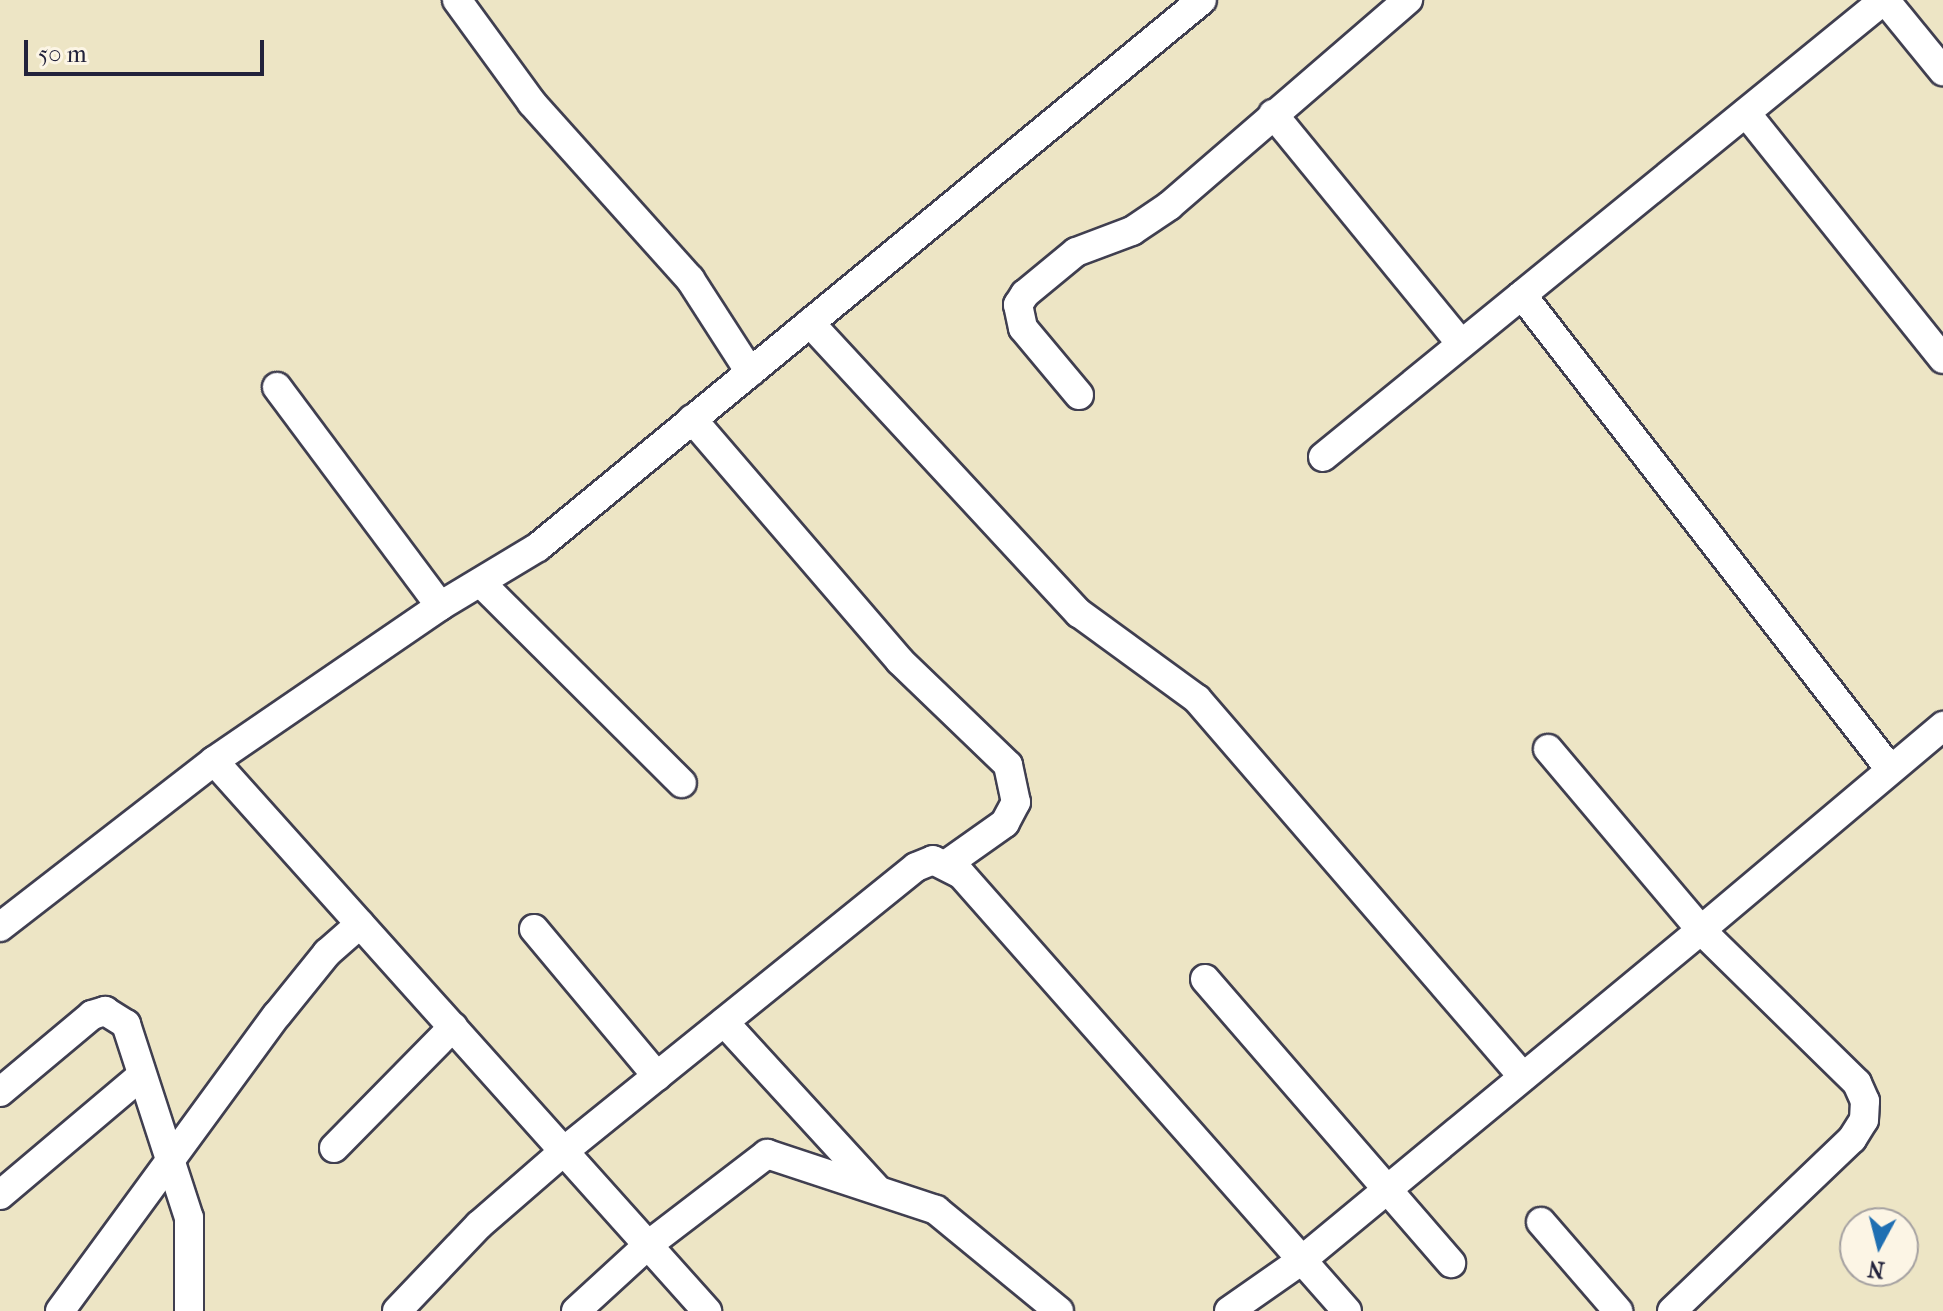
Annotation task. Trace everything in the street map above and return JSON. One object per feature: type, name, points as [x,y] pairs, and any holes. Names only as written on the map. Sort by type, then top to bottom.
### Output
[{"type":"street","points":[[457,0],[532,103],[690,279],[750,372]]},
{"type":"street","points":[[0,927],[214,761],[440,606],[482,584],[538,547],[1202,0]]},
{"type":"street","points":[[1079,395],[1023,328],[1018,305],[1076,252],[1132,231],[1169,206],[1408,0]]},
{"type":"street","points":[[1323,457],[1885,0],[1943,71]]},
{"type":"street","points":[[1746,113],[1943,359]]},
{"type":"street","points":[[1273,114],[1461,344]]},
{"type":"street","points":[[1522,295],[1890,769]]},
{"type":"street","points":[[810,323],[1079,613],[1197,699],[1523,1077]]},
{"type":"street","points":[[277,387],[440,606]]},
{"type":"street","points":[[692,419],[900,661],[1008,765],[1016,802],[1005,823],[947,864]]},
{"type":"street","points":[[482,584],[682,783]]},
{"type":"street","points":[[1229,1311],[1302,1260],[1943,726]]},
{"type":"street","points":[[1548,749],[1701,930],[1857,1083],[1865,1101],[1864,1120],[1852,1139],[1672,1311]]},
{"type":"street","points":[[214,761],[707,1311]]},
{"type":"street","points":[[397,1311],[479,1225],[564,1151],[916,867],[933,860],[947,864],[971,885],[1347,1311]]},
{"type":"street","points":[[60,1311],[169,1159],[306,978],[360,924]]},
{"type":"street","points":[[534,929],[657,1076]]},
{"type":"street","points":[[1205,979],[1451,1263]]},
{"type":"street","points":[[0,1092],[92,1015],[105,1011],[126,1024],[189,1218],[189,1311]]},
{"type":"street","points":[[724,1022],[879,1191]]},
{"type":"street","points":[[334,1148],[453,1027]]},
{"type":"street","points":[[0,1195],[141,1076]]},
{"type":"street","points":[[576,1311],[648,1245],[767,1154],[936,1210],[1059,1311]]},
{"type":"street","points":[[1541,1222],[1618,1311]]}]
